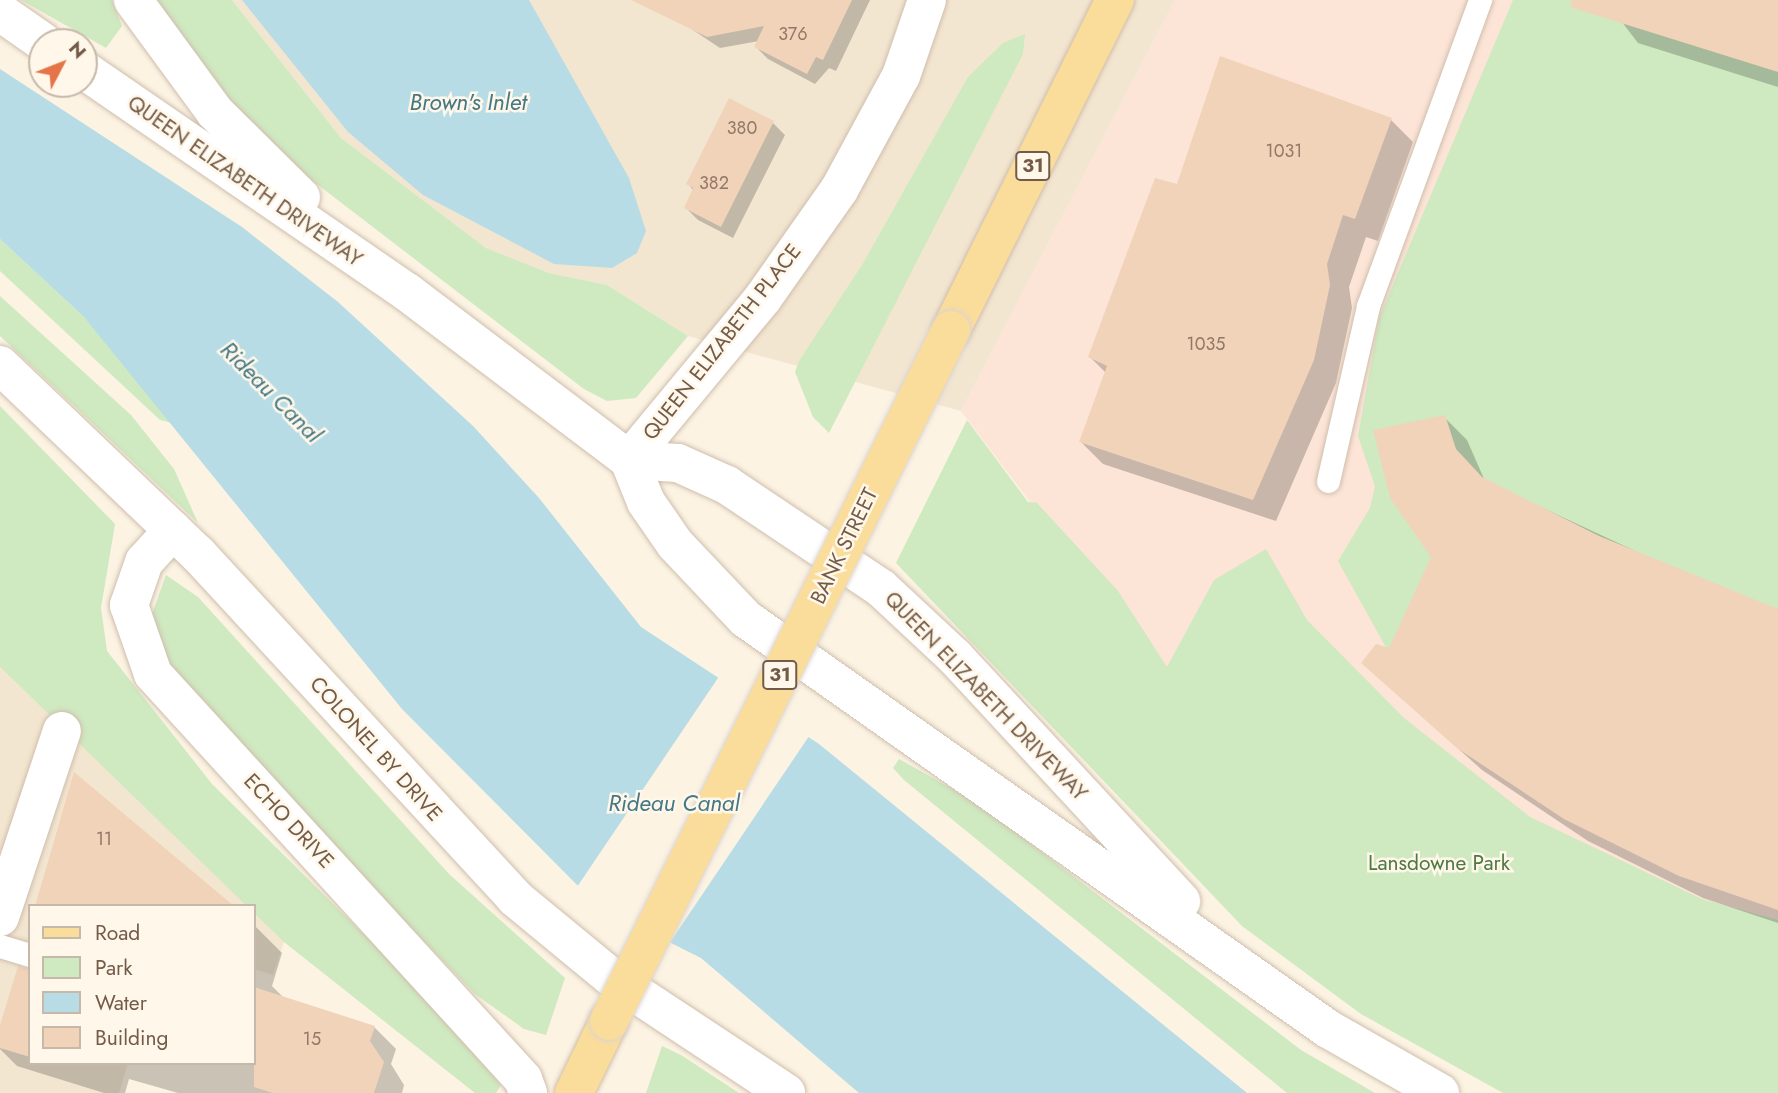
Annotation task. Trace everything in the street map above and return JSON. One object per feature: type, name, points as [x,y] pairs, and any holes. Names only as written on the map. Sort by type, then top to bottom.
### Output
[{"type":"main road","name":"QUEEN ELIZABETH DRIVEWAY","points":[[133,0],[215,112],[407,292]]},
{"type":"main road","name":"QUEEN ELIZABETH PLACE","points":[[629,460],[763,298],[839,190],[901,76],[927,0]]},
{"type":"main road","name":"BANK STREET","points":[[574,1093],[1115,0]]},
{"type":"main road","points":[[0,12],[28,32]]},
{"type":"main road","name":"QUEEN ELIZABETH DRIVEWAY","points":[[98,80],[407,292],[629,460],[646,502],[675,544],[746,619],[1230,955],[1328,1028],[1440,1093]]},
{"type":"main road","name":"COLONEL BY DRIVE","points":[[0,365],[173,530],[466,847],[558,938],[786,1093]]},
{"type":"main road","name":"QUEEN ELIZABETH DRIVEWAY","points":[[629,460],[678,463],[727,485],[881,588],[955,657],[1230,955]]},
{"type":"main road","name":"ECHO DRIVE","points":[[173,530],[144,562],[129,605],[153,674],[523,1079],[527,1093]]},
{"type":"main road","points":[[0,917],[62,731]]},
{"type":"lane","points":[[1328,481],[1368,306],[1480,0]]},
{"type":"lane","points":[[0,946],[28,954]]},
{"type":"shaded area","points":[[232,0],[1175,0],[961,411],[688,336],[607,285],[549,273],[486,248],[341,138]]},
{"type":"shaded area","name":"Lansdowne Park","points":[[1175,0],[1778,0],[1778,1068],[1314,876],[961,411]]},
{"type":"shaded area","points":[[0,667],[246,904],[28,904],[28,1065],[127,1065],[119,1093],[0,1093]]},
{"type":"shaded area","points":[[256,914],[284,942],[273,975],[256,970]]},
{"type":"green space","points":[[21,0],[112,0],[122,26],[106,48],[98,43],[98,28],[71,28]]},
{"type":"green space","points":[[157,0],[232,0],[341,138],[486,248],[549,273],[607,285],[688,336],[636,398],[607,401],[584,389],[270,148],[204,70]]},
{"type":"green space","points":[[1513,0],[1778,0],[1778,892],[1399,671],[1338,561],[1370,508],[1375,486],[1358,436],[1379,318]]},
{"type":"green space","points":[[1025,34],[1023,54],[829,433],[813,417],[795,372],[799,361],[862,265],[968,77],[1003,43]]},
{"type":"green space","points":[[0,239],[84,317],[176,424],[160,420],[0,271]]},
{"type":"green space","points":[[0,296],[131,415],[174,469],[198,523],[0,336]]},
{"type":"green space","points":[[0,406],[115,524],[101,608],[107,651],[212,784],[415,985],[501,1085],[496,1093],[475,1093],[284,942],[256,915],[256,904],[245,904],[0,667]]},
{"type":"green space","points":[[967,420],[1028,502],[1037,503],[1118,591],[1167,667],[1214,580],[1266,549],[1307,620],[1404,718],[1530,817],[1702,899],[1778,920],[1778,1093],[1503,1093],[1361,1014],[1242,926],[896,563]]},
{"type":"green space","points":[[166,575],[198,597],[449,874],[565,978],[546,1035],[524,1029],[475,994],[176,685],[152,614]]},
{"type":"green space","points":[[899,759],[976,802],[1301,1050],[1375,1093],[1287,1093],[904,780],[893,768]]},
{"type":"green space","points":[[662,1046],[681,1055],[739,1093],[646,1093]]},
{"type":"water","name":"Brown's Inlet","points":[[242,0],[529,0],[629,178],[646,231],[637,253],[612,268],[554,264],[423,195],[348,132]]},
{"type":"water","name":"Rideau Canal","points":[[0,69],[28,87],[28,98],[44,98],[242,227],[338,302],[473,426],[539,498],[641,627],[819,744],[1247,1093],[859,1093],[701,958],[599,907],[402,709],[84,317],[0,239]]},
{"type":"pier","points":[[720,675],[810,735],[661,956],[571,896]]},
{"type":"building","points":[[631,0],[852,0],[823,60],[816,57],[807,74],[754,47],[764,26],[707,37]]},
{"type":"building","points":[[1572,0],[1778,0],[1778,72],[1570,7]]},
{"type":"building","points":[[1220,56],[1392,118],[1355,219],[1343,215],[1327,264],[1330,285],[1314,360],[1253,500],[1079,442],[1107,366],[1088,357],[1155,178],[1177,184]]},
{"type":"building","points":[[729,98],[774,121],[721,227],[684,208],[693,188],[686,184]]},
{"type":"building","points":[[1445,415],[1456,449],[1482,477],[1599,536],[1778,609],[1778,910],[1679,876],[1564,819],[1457,748],[1361,663],[1376,644],[1389,648],[1431,557],[1390,498],[1373,430]]},
{"type":"building","points":[[74,772],[232,904],[36,904]]},
{"type":"building","points":[[18,966],[28,968],[28,1056],[0,1048],[0,1025]]},
{"type":"building","points":[[256,988],[375,1026],[370,1041],[384,1062],[374,1093],[273,1093],[254,1087]]}]
